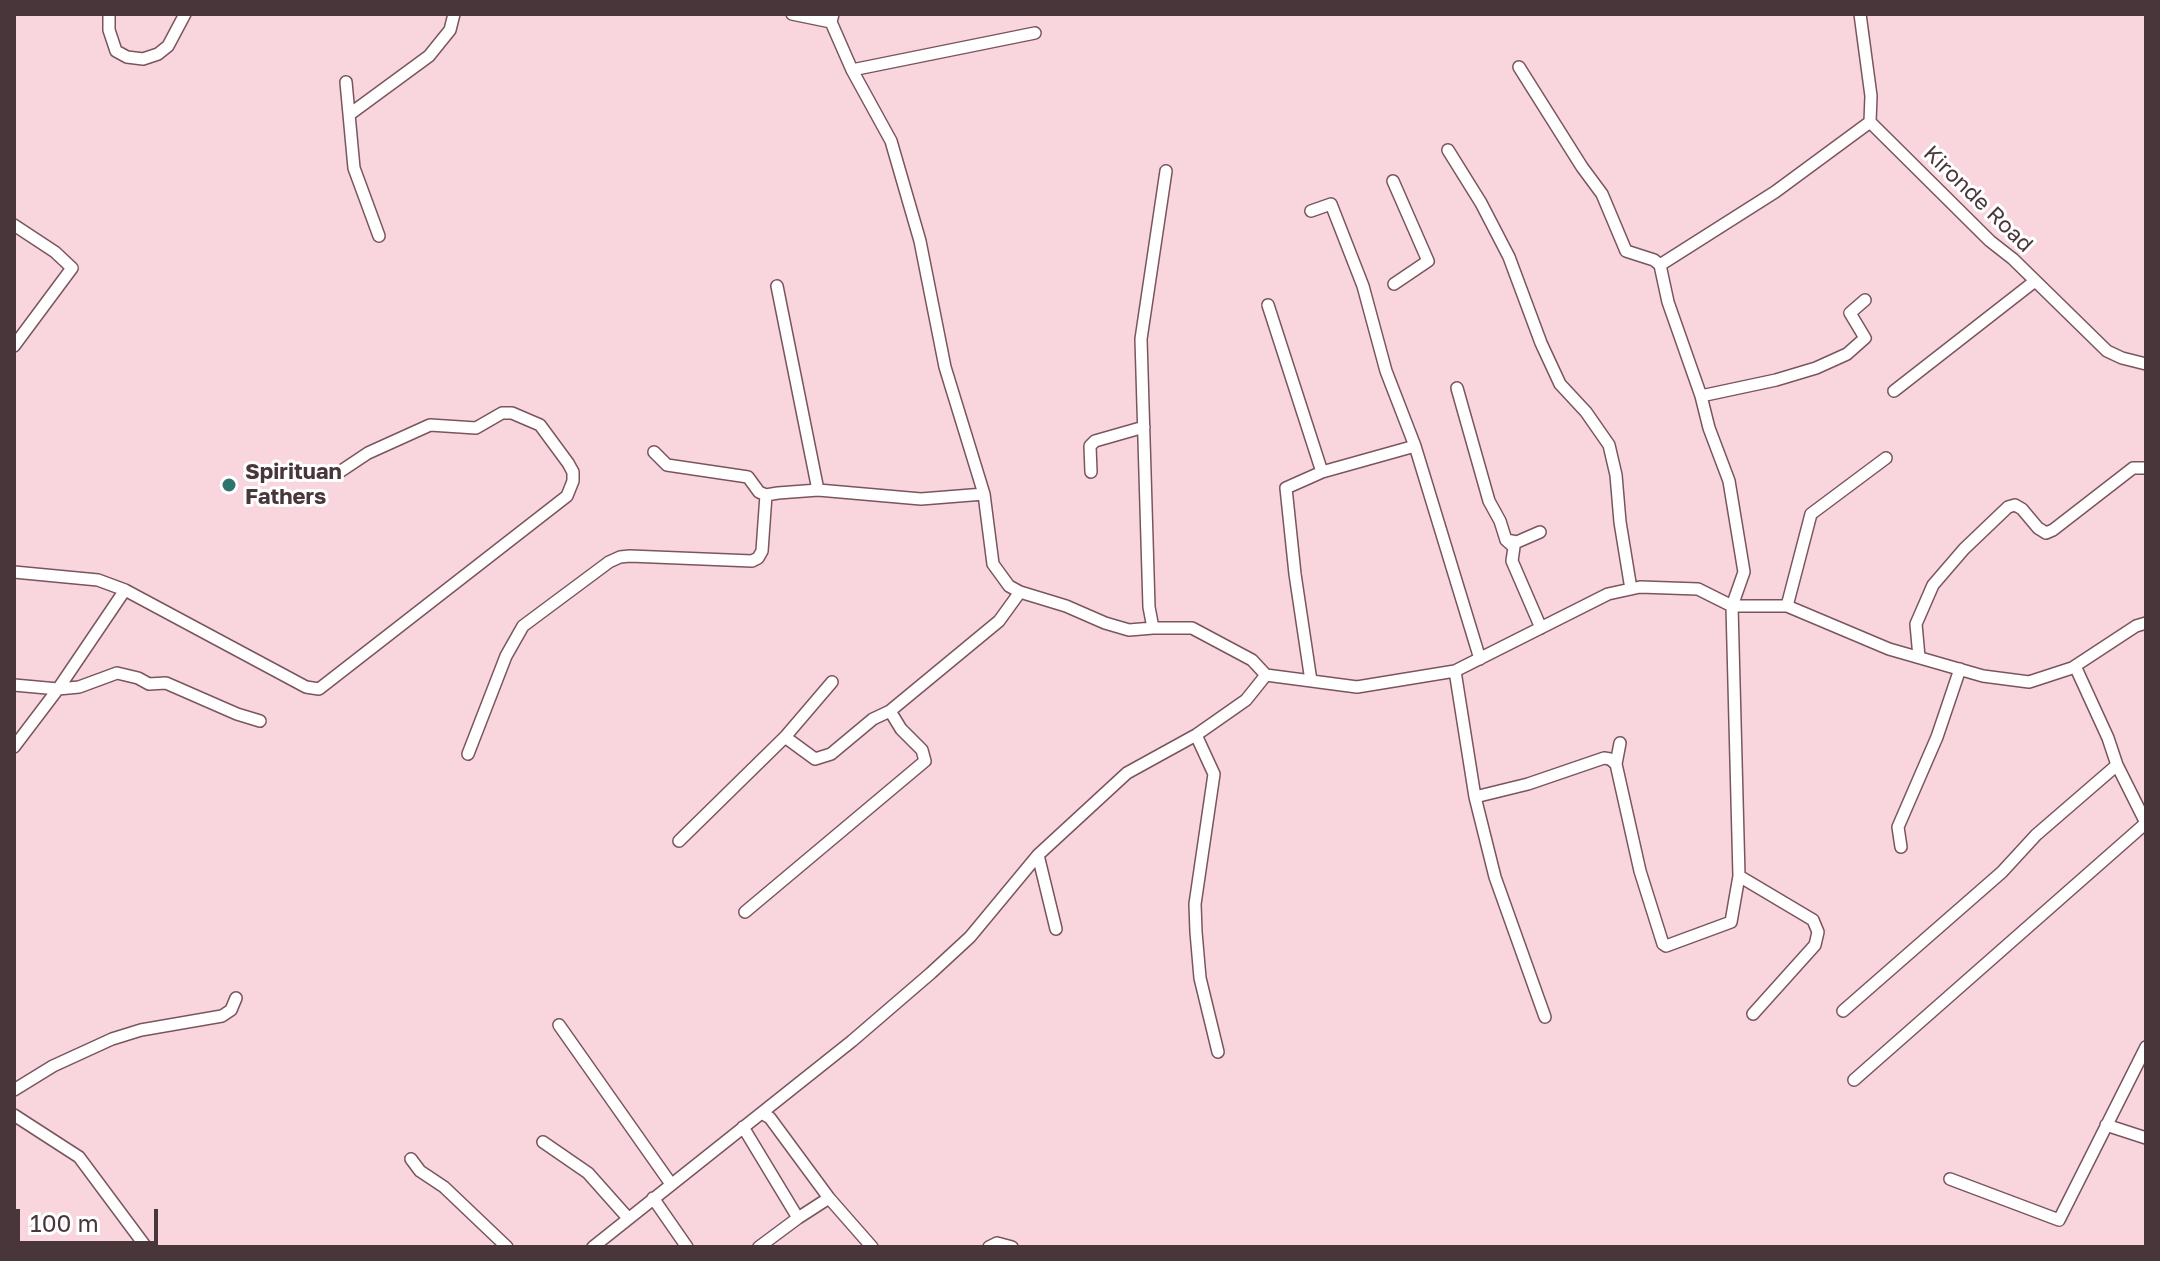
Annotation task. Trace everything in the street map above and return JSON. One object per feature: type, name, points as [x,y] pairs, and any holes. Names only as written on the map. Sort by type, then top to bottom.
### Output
[{"type":"street","points":[[109,14],[109,30],[116,51],[127,57],[143,59],[158,54],[168,46],[185,14]]},
{"type":"street","points":[[350,114],[429,56],[450,30],[454,14]]},
{"type":"street","points":[[792,14],[832,18],[852,70],[891,141],[920,241],[945,367],[984,494],[993,564],[1009,586],[1020,592],[1129,630],[1192,628],[1252,660],[1266,675],[1357,687],[1455,671],[1608,594],[1631,589],[1698,589],[1732,606],[1787,606],[1889,649],[1983,676],[2029,682],[2075,666],[2136,626],[2146,623]]},
{"type":"street","points":[[1660,265],[1775,192],[1870,122],[1871,96],[1860,14]]},
{"type":"street","points":[[852,70],[1035,33]]},
{"type":"street","points":[[1519,67],[1602,194],[1626,251],[1660,265],[1668,302],[1729,481],[1744,572],[1732,606],[1739,876],[1731,922],[1666,946],[1663,944],[1640,871],[1616,764],[1620,743]]},
{"type":"street","points":[[346,82],[354,168],[379,236]]},
{"type":"street","name":"Kironde Road","points":[[1870,122],[2107,351],[2146,364]]},
{"type":"street","points":[[1448,150],[1481,203],[1509,257],[1560,384],[1586,412],[1609,445],[1631,589]]},
{"type":"street","points":[[1153,628],[1149,607],[1141,339],[1166,171]]},
{"type":"street","points":[[1393,181],[1428,261],[1394,284]]},
{"type":"street","points":[[1311,211],[1331,204],[1363,286],[1386,371],[1415,446],[1480,659]]},
{"type":"street","points":[[14,225],[55,252],[72,268],[14,346]]},
{"type":"street","points":[[1894,391],[2035,281]]},
{"type":"street","points":[[777,286],[818,490]]},
{"type":"street","points":[[1701,396],[1816,368],[1847,354],[1865,338],[1850,313],[1865,300]]},
{"type":"street","points":[[1268,305],[1322,472]]},
{"type":"street","points":[[1457,388],[1489,501],[1506,540],[1514,547],[1512,561],[1541,628]]},
{"type":"street","points":[[14,572],[98,580],[125,590],[306,687],[319,689],[567,496],[573,481],[573,472],[568,463],[540,425],[512,413],[502,413],[476,428],[430,425],[368,453],[338,473]]},
{"type":"street","points":[[1091,472],[1090,446],[1095,441],[1144,427]]},
{"type":"street","points":[[1311,681],[1286,488],[1322,472],[1415,446]]},
{"type":"street","points":[[654,452],[667,465],[748,477],[759,492],[766,495],[818,490],[921,499],[984,494]]},
{"type":"street","points":[[1787,606],[1811,514],[1886,458]]},
{"type":"street","points":[[1919,657],[1916,624],[1933,585],[1954,559],[2008,507],[2015,505],[2022,509],[2046,533],[2133,468],[2146,468]]},
{"type":"street","points":[[468,754],[506,656],[523,626],[620,557],[752,561],[758,558],[762,551],[766,495]]},
{"type":"street","points":[[1506,540],[1517,542],[1540,532]]},
{"type":"street","points":[[14,747],[58,689],[125,590]]},
{"type":"street","points":[[785,737],[815,759],[831,754],[873,719],[890,711],[999,621],[1020,592]]},
{"type":"street","points":[[1854,1080],[2146,823],[2117,765],[2075,666]]},
{"type":"street","points":[[1901,847],[1898,827],[1922,774],[1960,669]]},
{"type":"street","points":[[1455,671],[1475,797],[1495,877],[1545,1017]]},
{"type":"street","points":[[14,685],[58,689],[79,687],[117,673],[149,684],[166,683],[260,721]]},
{"type":"street","points":[[593,1247],[852,1041],[970,937],[1038,855],[1127,773],[1196,735],[1246,700],[1266,675]]},
{"type":"street","points":[[679,841],[785,737],[832,682]]},
{"type":"street","points":[[745,912],[925,761],[922,750],[901,729],[890,711]]},
{"type":"street","points":[[1196,735],[1214,774],[1195,904],[1200,978],[1218,1052]]},
{"type":"street","points":[[1475,797],[1528,784],[1604,758],[1616,764]]},
{"type":"street","points":[[1843,1011],[2002,872],[2036,835],[2117,765]]},
{"type":"street","points":[[1038,855],[1056,929]]},
{"type":"street","points":[[1739,876],[1813,920],[1818,932],[1815,945],[1753,1014]]},
{"type":"street","points":[[14,1090],[64,1061],[112,1039],[141,1030],[222,1016],[231,1010],[236,998]]},
{"type":"street","points":[[559,1025],[671,1184]]},
{"type":"street","points":[[1950,1179],[2059,1220],[2146,1048]]},
{"type":"street","points":[[762,1113],[770,1118],[829,1198],[872,1247]]},
{"type":"street","points":[[14,1115],[79,1157],[146,1247]]},
{"type":"street","points":[[2106,1125],[2146,1138]]},
{"type":"street","points":[[743,1127],[798,1218]]},
{"type":"street","points":[[543,1142],[588,1173],[628,1218]]},
{"type":"street","points":[[411,1159],[420,1171],[451,1194],[507,1247]]},
{"type":"street","points":[[653,1198],[687,1247]]},
{"type":"street","points":[[759,1247],[829,1198]]},
{"type":"street","points":[[989,1247],[997,1243],[1012,1247]]},
{"type":"place","name":"Spirituan Fathers","points":[[229,485]]}]
